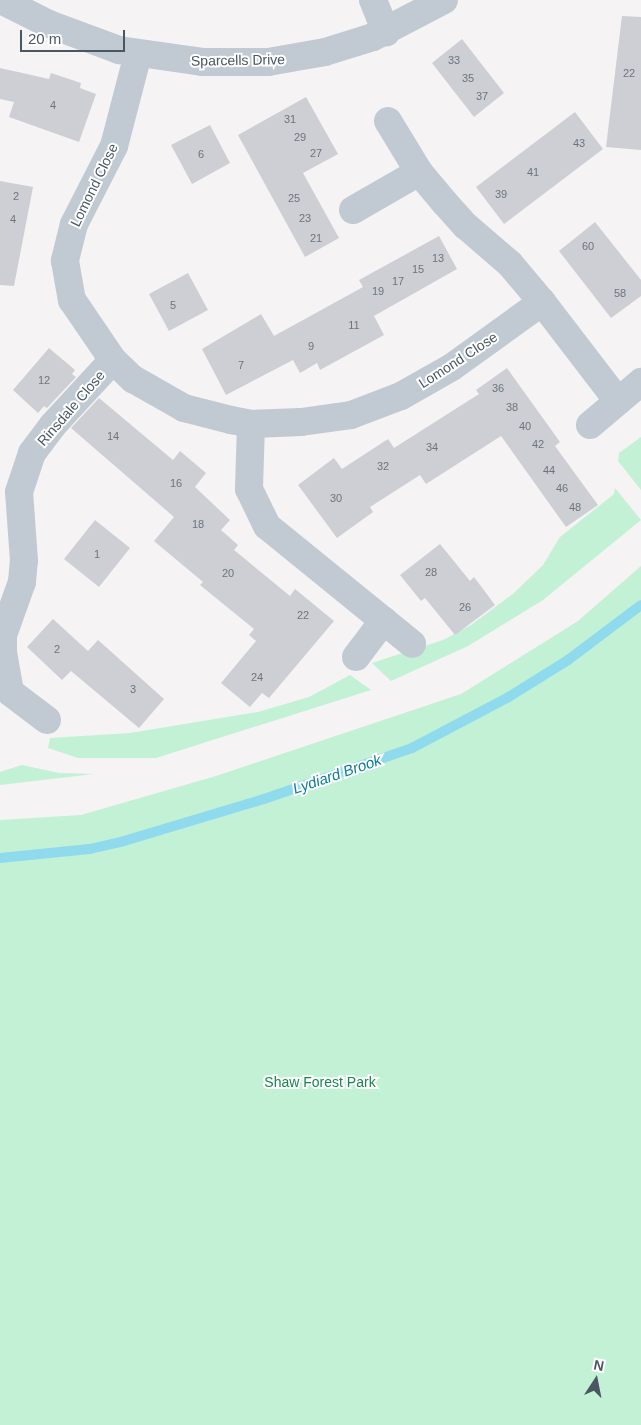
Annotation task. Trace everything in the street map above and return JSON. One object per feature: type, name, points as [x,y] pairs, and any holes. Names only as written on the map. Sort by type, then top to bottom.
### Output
[{"type":"street","name":"Sparcells Drive","points":[[1,0],[90,41],[138,54],[202,62],[268,62],[325,52],[386,32],[444,0]]},
{"type":"street","points":[[372,0],[386,32]]},
{"type":"street","name":"Lomond Close","points":[[138,54],[114,146],[74,224],[66,261],[72,300],[113,360],[134,379],[165,399],[204,414],[251,424],[301,422],[351,415],[401,396],[452,367],[542,302]]},
{"type":"street","points":[[388,121],[419,172],[466,226],[510,264],[542,302],[618,401]]},
{"type":"street","points":[[353,210],[419,172]]},
{"type":"street","name":"Rinsdale Close","points":[[47,720],[5,698],[3,635],[22,582],[24,560],[18,507],[22,476],[32,453],[53,425],[113,360]]},
{"type":"street","points":[[590,425],[641,382]]},
{"type":"street","points":[[251,424],[249,489],[267,526],[412,644]]},
{"type":"street","points":[[356,656],[384,620]]},
{"type":"green space","points":[[641,437],[641,490],[618,461],[619,453]]},
{"type":"green space","points":[[615,488],[641,520],[543,600],[468,646],[391,681],[372,663],[443,640],[471,625],[514,593],[543,565],[560,537],[614,494]]},
{"type":"green space","name":"Shaw Forest Park","points":[[641,566],[641,1425],[0,1425],[0,820],[81,815],[216,776],[461,694],[578,621]]},
{"type":"green space","points":[[350,675],[371,690],[156,758],[78,758],[48,748],[50,738],[130,733],[258,712],[309,697]]},
{"type":"green space","points":[[22,765],[59,773],[94,774],[0,785],[0,772]]},
{"type":"building","points":[[622,16],[641,17],[641,150],[606,147]]},
{"type":"building","points":[[462,39],[504,93],[474,117],[432,63]]},
{"type":"building","points":[[0,68],[49,79],[51,73],[81,83],[80,88],[96,94],[79,142],[9,117],[14,102],[0,99]]},
{"type":"building","points":[[306,97],[338,154],[303,173],[339,238],[305,257],[238,135]]},
{"type":"building","points":[[575,112],[603,149],[504,224],[476,187]]},
{"type":"building","points":[[210,125],[230,163],[192,184],[171,145]]},
{"type":"building","points":[[0,181],[33,187],[14,286],[0,285]]},
{"type":"building","points":[[595,222],[641,280],[641,296],[611,318],[559,251]]},
{"type":"building","points":[[439,236],[457,269],[374,316],[384,335],[320,370],[317,363],[300,373],[293,360],[226,395],[202,349],[261,314],[274,336],[363,287],[359,280]]},
{"type":"building","points":[[188,273],[208,310],[169,331],[149,294]]},
{"type":"building","points":[[49,348],[75,370],[72,374],[76,377],[47,408],[44,406],[38,413],[13,390]]},
{"type":"building","points":[[507,368],[560,442],[555,446],[598,505],[566,527],[501,436],[426,484],[420,475],[370,507],[373,512],[337,538],[298,485],[334,458],[342,469],[388,439],[394,448],[479,394],[476,390]]},
{"type":"building","points":[[99,398],[173,460],[180,451],[206,473],[195,487],[230,520],[221,530],[238,545],[234,550],[290,596],[295,589],[334,621],[269,698],[262,693],[250,707],[221,683],[256,641],[249,635],[254,629],[200,585],[203,582],[154,541],[174,517],[71,428]]},
{"type":"building","points":[[95,520],[130,548],[99,587],[64,559]]},
{"type":"building","points":[[440,544],[470,581],[474,577],[495,605],[455,635],[425,598],[421,601],[400,575]]},
{"type":"building","points":[[53,619],[88,651],[98,640],[164,699],[139,728],[71,671],[62,680],[27,647]]},
{"type":"waterway","name":"Lydiard Brook","points":[[0,858],[90,849],[124,841],[264,799],[412,748],[507,698],[568,660],[641,605]]}]
